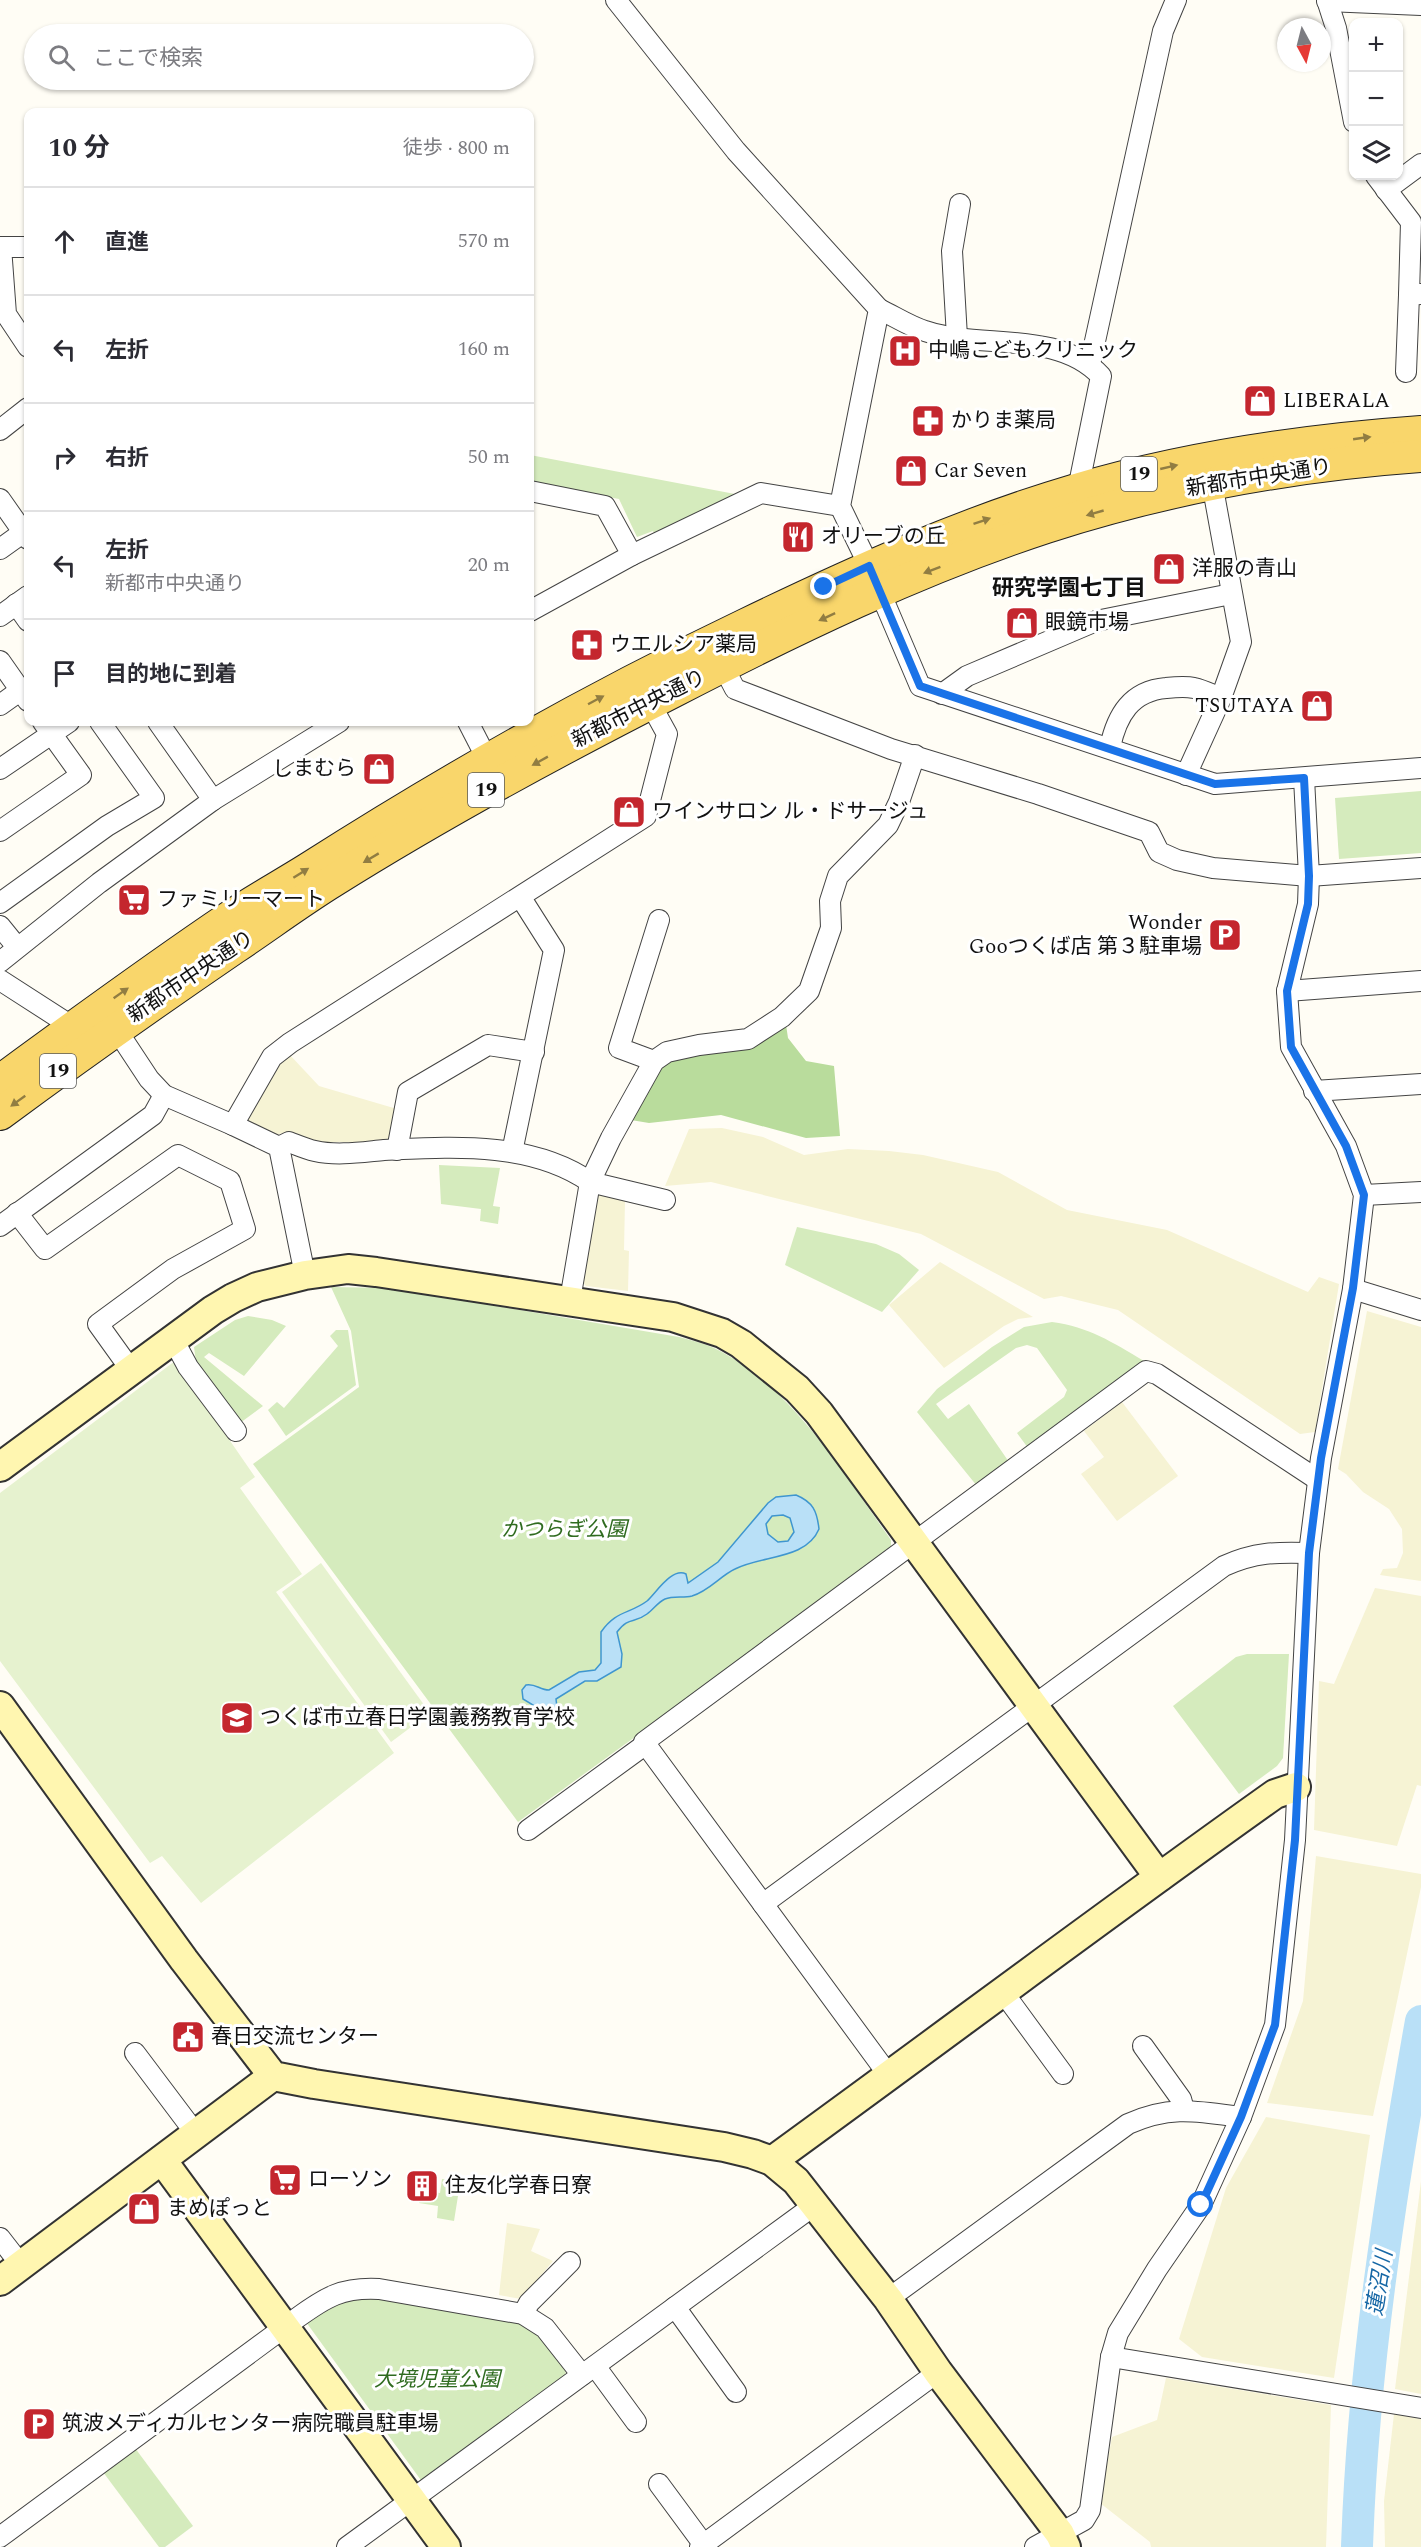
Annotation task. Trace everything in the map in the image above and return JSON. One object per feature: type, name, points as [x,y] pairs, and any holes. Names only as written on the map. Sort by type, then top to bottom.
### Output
[{"type":"main road","name":"新都市中央通り","points":[[0,1114],[116,1029],[340,877],[447,812],[723,666],[977,523],[1078,489],[1211,458],[1421,432]]},
{"type":"main road","name":"新都市中央通り","points":[[0,1081],[74,1026],[229,918],[487,759],[672,660],[874,579],[1046,527],[1212,483],[1300,469],[1421,456]]},
{"type":"street","points":[[616,0],[736,151],[879,309],[925,331],[1047,347],[1090,364],[1101,376],[1078,489]]},
{"type":"street","points":[[1090,364],[1163,32],[1176,0]]},
{"type":"street","points":[[1349,100],[1336,28],[1327,1],[1421,5]]},
{"type":"street","points":[[1406,372],[1415,295],[1411,222],[1381,183],[1421,164]]},
{"type":"street","points":[[957,337],[952,251],[960,204]]},
{"type":"street","points":[[24,247],[1,247],[6,314],[24,341]]},
{"type":"street","points":[[879,309],[840,506],[920,686],[1110,747],[1215,784],[1421,768]]},
{"type":"street","points":[[0,430],[24,411]]},
{"type":"street","points":[[1186,775],[1221,698],[1241,642],[1212,483]]},
{"type":"street","points":[[534,492],[605,506],[632,555]]},
{"type":"street","points":[[534,609],[632,555],[761,493],[840,506]]},
{"type":"street","points":[[0,499],[24,530]]},
{"type":"street","points":[[0,549],[24,536]]},
{"type":"street","points":[[942,694],[967,676],[1096,621],[1231,594]]},
{"type":"street","points":[[0,616],[22,600]]},
{"type":"street","points":[[0,661],[24,695]]},
{"type":"street","points":[[723,666],[735,689],[891,749],[1149,832],[1159,852],[1177,860],[1213,868],[1309,876],[1421,868]]},
{"type":"street","points":[[1110,747],[1116,722],[1133,698],[1154,689],[1194,688],[1221,698]]},
{"type":"street","points":[[0,705],[24,696]]},
{"type":"street","points":[[233,1125],[272,1057],[646,816],[667,734],[650,703]]},
{"type":"street","points":[[0,903],[107,826],[154,798],[103,726]]},
{"type":"street","points":[[161,726],[213,800]]},
{"type":"street","points":[[0,962],[99,883],[213,800],[333,726]]},
{"type":"street","points":[[470,726],[487,759]]},
{"type":"street","points":[[0,769],[47,728],[81,775],[0,831]]},
{"type":"street","points":[[570,1300],[590,1182],[611,1138],[654,1061],[667,1052],[699,1045],[748,1040],[782,1017],[809,991],[831,928],[830,901],[838,876],[888,825],[899,802],[915,755]]},
{"type":"street","points":[[0,1706],[184,1960],[273,2076],[724,2148],[753,2154],[772,2161],[785,2170],[816,2204],[888,2299],[1054,2543],[1084,2520],[1090,2510],[1111,2357],[1118,2333],[1157,2269],[1201,2205],[1241,2117],[1275,2025],[1295,1840],[1309,1553],[1318,1480],[1353,1288],[1364,1195],[1346,1146],[1291,1047],[1287,991],[1308,904],[1309,876],[1304,778]]},
{"type":"street","points":[[512,1152],[554,950],[521,898]]},
{"type":"street","points":[[654,1061],[619,1048],[659,920]]},
{"type":"street","points":[[0,926],[17,947]]},
{"type":"street","points":[[0,980],[74,1026]]},
{"type":"street","points":[[1287,991],[1421,981]]},
{"type":"street","points":[[116,1029],[149,1079],[164,1095],[279,1147]]},
{"type":"street","points":[[397,1150],[408,1092],[488,1045],[534,1052]]},
{"type":"street","points":[[1314,1091],[1421,1084]]},
{"type":"street","points":[[0,1226],[153,1114],[164,1095]]},
{"type":"street","points":[[279,1147],[289,1142],[315,1151],[338,1153],[466,1147],[512,1152],[552,1162],[590,1182],[665,1200]]},
{"type":"street","points":[[279,1147],[304,1275]]},
{"type":"street","points":[[17,1213],[45,1249],[178,1155],[230,1181],[245,1229],[173,1269],[98,1324],[131,1370]]},
{"type":"street","points":[[1364,1195],[1421,1192]]},
{"type":"street","points":[[0,1467],[213,1310],[257,1287],[304,1275],[358,1270],[673,1317],[722,1333],[760,1357],[797,1389],[819,1413],[1159,1876]]},
{"type":"street","points":[[1353,1288],[1421,1310]]},
{"type":"street","points":[[172,1340],[188,1367],[236,1431]]},
{"type":"street","points":[[890,2077],[644,1742],[1146,1371],[1157,1374],[1318,1480]]},
{"type":"street","points":[[763,1904],[1224,1566],[1243,1557],[1268,1552],[1309,1553]]},
{"type":"street","points":[[528,1830],[646,1744]]},
{"type":"street","points":[[772,2161],[890,2077],[1159,1876],[1275,1794],[1296,1787]]},
{"type":"street","points":[[1003,1992],[1063,2074]]},
{"type":"street","points":[[1143,2046],[1181,2099],[1184,2110]]},
{"type":"street","points":[[135,2053],[196,2134]]},
{"type":"street","points":[[0,2238],[10,2273],[273,2076]]},
{"type":"street","points":[[888,2299],[1128,2124],[1149,2115],[1184,2110],[1241,2117]]},
{"type":"street","points":[[162,2160],[446,2547]]},
{"type":"street","points":[[347,2547],[816,2204]]},
{"type":"street","points":[[523,2314],[529,2303],[570,2262]]},
{"type":"street","points":[[0,2537],[285,2328],[333,2295],[358,2288],[379,2289],[523,2314],[544,2328],[588,2370],[636,2422]]},
{"type":"street","points":[[675,2307],[736,2392]]},
{"type":"street","points":[[1111,2357],[1421,2408]]},
{"type":"street","points":[[659,2484],[702,2546],[938,2372]]},
{"type":"shaded area","points":[[289,1054],[319,1086],[397,1109],[391,1136],[386,1142],[316,1142],[287,1132],[272,1136],[249,1125],[247,1117],[279,1064]]},
{"type":"shaded area","points":[[722,1128],[763,1137],[804,1155],[848,1149],[889,1151],[923,1155],[998,1172],[1067,1210],[1167,1230],[1308,1292],[1319,1277],[1339,1284],[1315,1432],[1300,1434],[1118,1310],[1061,1296],[1044,1299],[921,1234],[711,1182],[665,1186],[689,1129]]},
{"type":"shaded area","points":[[600,1194],[625,1201],[624,1250],[629,1251],[628,1291],[586,1286],[578,1277],[592,1199]]},
{"type":"shaded area","points":[[940,1262],[1033,1317],[1018,1319],[1004,1326],[944,1368],[889,1305]]},
{"type":"shaded area","points":[[1367,1311],[1421,1327],[1421,1581],[1380,1575],[1383,1569],[1397,1568],[1403,1553],[1402,1529],[1389,1509],[1363,1492],[1338,1469]]},
{"type":"shaded area","points":[[1122,1402],[1178,1476],[1117,1521],[1081,1474],[1104,1457],[1084,1431]]},
{"type":"shaded area","points":[[1375,1588],[1421,1596],[1421,1786],[1417,1785],[1397,1846],[1314,1830],[1319,1681],[1334,1684]]},
{"type":"shaded area","points":[[1316,1856],[1421,1874],[1421,1887],[1373,2116],[1267,2103],[1303,2001]]},
{"type":"shaded area","points":[[1266,2117],[1370,2135],[1334,2378],[1202,2357],[1179,2339],[1226,2188]]},
{"type":"shaded area","points":[[1421,2181],[1421,2394],[1395,2389]]},
{"type":"shaded area","points":[[507,2223],[540,2229],[531,2251],[553,2261],[521,2299],[499,2295]]},
{"type":"shaded area","points":[[1166,2378],[1331,2405],[1326,2547],[1151,2547],[1150,2542],[1100,2503],[1112,2437],[1157,2420]]},
{"type":"shaded area","points":[[1394,2414],[1421,2419],[1421,2547],[1385,2547],[1384,2501]]},
{"type":"green space","points":[[534,456],[735,494],[733,502],[656,537],[653,531],[637,537],[619,499],[534,483]]},
{"type":"green space","points":[[1421,791],[1421,853],[1339,859],[1335,798]]},
{"type":"green space","points":[[785,1018],[788,1038],[806,1061],[834,1066],[840,1136],[806,1138],[721,1115],[649,1123],[631,1120],[657,1071],[665,1063]]},
{"type":"green space","points":[[439,1165],[500,1168],[493,1206],[500,1207],[498,1224],[480,1221],[481,1209],[441,1204]]},
{"type":"green space","points":[[797,1227],[876,1244],[899,1254],[919,1270],[882,1312],[785,1265]]},
{"type":"green space","name":"かつらぎ公園","points":[[331,1287],[390,1288],[679,1337],[714,1348],[742,1364],[791,1407],[834,1460],[891,1540],[891,1551],[518,1822],[253,1464],[359,1387],[351,1331]]},
{"type":"green space","points":[[248,1316],[272,1320],[286,1326],[244,1376],[209,1353],[204,1357],[263,1406],[240,1423],[196,1362],[194,1347],[235,1320]]},
{"type":"green space","points":[[1052,1322],[1089,1332],[1144,1361],[1028,1448],[1017,1433],[1064,1397],[1067,1390],[1037,1348],[1027,1345],[1016,1348],[936,1404],[948,1419],[969,1404],[1009,1462],[977,1486],[917,1412],[937,1389],[992,1347],[1024,1327]]},
{"type":"green space","points":[[336,1330],[348,1330],[356,1385],[286,1436],[268,1410],[277,1402],[284,1408],[338,1346],[330,1336]]},
{"type":"green space","points":[[175,1361],[255,1477],[240,1488],[302,1574],[276,1592],[394,1753],[201,1903],[162,1856],[150,1863],[0,1661],[0,1493]]},
{"type":"green space","points":[[321,1563],[430,1713],[391,1742],[282,1592]]},
{"type":"green space","points":[[1247,1654],[1289,1654],[1283,1758],[1277,1766],[1239,1794],[1173,1706],[1236,1657]]},
{"type":"green space","points":[[442,2179],[455,2181],[453,2195],[458,2196],[454,2221],[437,2218],[438,2206],[419,2203],[422,2190],[440,2193]]},
{"type":"green space","name":"大境児童公園","points":[[365,2296],[514,2319],[530,2328],[549,2347],[566,2369],[565,2378],[423,2483],[306,2322],[327,2307]]},
{"type":"green space","points":[[135,2448],[193,2526],[165,2547],[159,2547],[103,2472]]},
{"type":"water","points":[[796,1495],[810,1504],[817,1517],[819,1529],[813,1539],[794,1552],[735,1569],[698,1594],[665,1599],[642,1617],[625,1624],[617,1632],[622,1654],[621,1667],[597,1681],[585,1681],[556,1699],[558,1716],[556,1718],[551,1719],[543,1711],[523,1699],[522,1690],[526,1685],[549,1690],[579,1672],[595,1670],[601,1663],[601,1632],[612,1620],[647,1601],[675,1574],[686,1574],[688,1583],[718,1562],[768,1503],[776,1497]],"holes":[[[783,1515],[790,1518],[794,1532],[788,1541],[778,1542],[768,1534],[766,1524],[772,1516]]]},
{"type":"waterway","name":"蓮沼川","points":[[1357,2547],[1365,2415],[1380,2283],[1421,2021]]},
{"type":"place","name":"中嶋こどもクリニック","points":[[905,351]]},
{"type":"place","name":"LIBERALA","points":[[1260,401]]},
{"type":"place","name":"かりま薬局","points":[[928,421]]},
{"type":"place","name":"Car Seven","points":[[911,471]]},
{"type":"place","name":"オリーブの丘","points":[[798,537]]},
{"type":"place","name":"洋服の青山","points":[[1169,569]]},
{"type":"place","name":"眼鏡市場","points":[[1022,623]]},
{"type":"place","name":"ウエルシア薬局","points":[[587,645]]},
{"type":"place","name":"TSUTAYA","points":[[1317,706]]},
{"type":"place","name":"しまむら","points":[[379,769]]},
{"type":"place","name":"ワインサロン ル・ドサージュ","points":[[629,812]]},
{"type":"place","name":"ファミリーマート","points":[[134,900]]},
{"type":"place","name":"Wonder Gooつくば店 第３駐車場","points":[[1225,935]]},
{"type":"place","name":"つくば市立春日学園義務教育学校","points":[[237,1718]]},
{"type":"place","name":"春日交流センター","points":[[188,2037]]},
{"type":"place","name":"ローソン","points":[[285,2180]]},
{"type":"place","name":"住友化学春日寮","points":[[422,2186]]},
{"type":"place","name":"まめぽっと","points":[[144,2209]]},
{"type":"place","name":"筑波メディカルセンター病院職員駐車場","points":[[39,2424]]},
{"type":"district","name":"研究学園七丁目","points":[[1069,588]]},
{"type":"route","points":[[824,587],[869,566],[920,686],[1110,747],[1215,784],[1304,778],[1309,876],[1308,904],[1300,946],[1287,991],[1291,1047],[1346,1146],[1364,1195],[1353,1288],[1321,1458],[1309,1553],[1295,1840],[1275,2025],[1241,2117],[1201,2205]]}]
